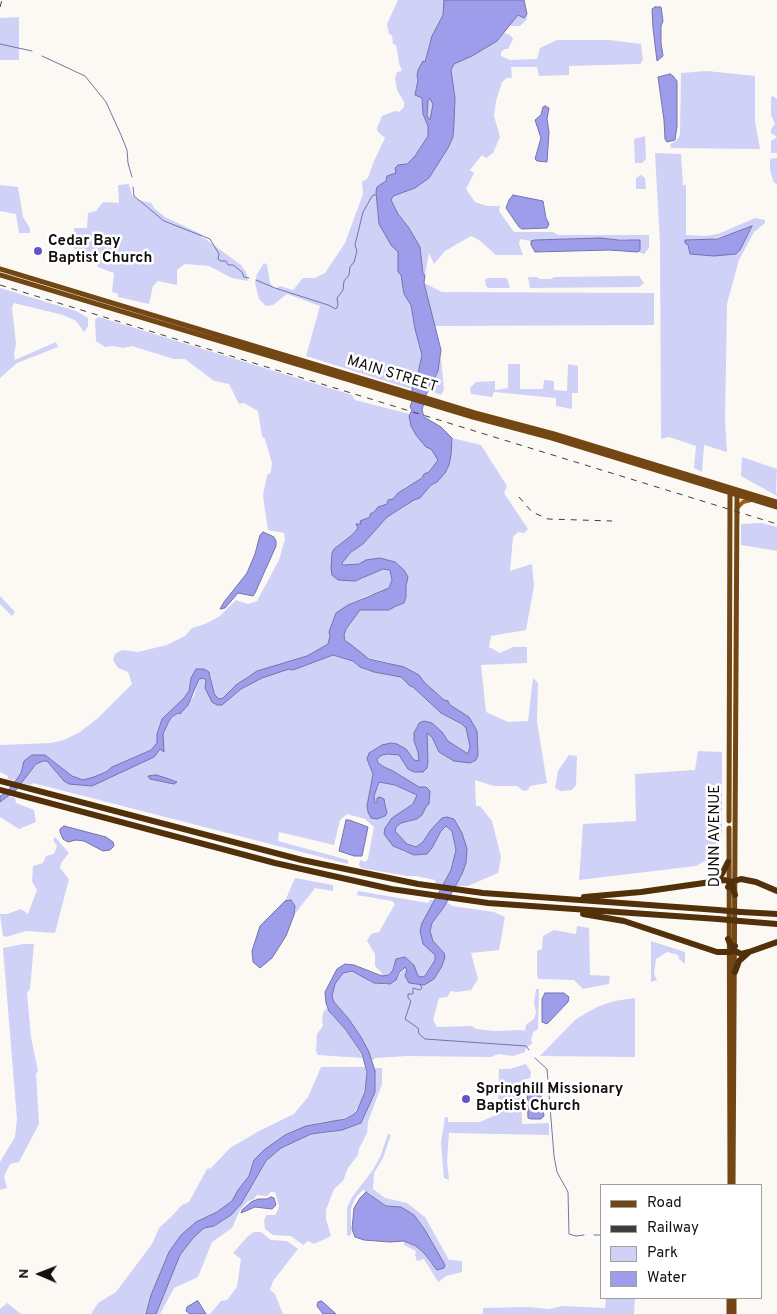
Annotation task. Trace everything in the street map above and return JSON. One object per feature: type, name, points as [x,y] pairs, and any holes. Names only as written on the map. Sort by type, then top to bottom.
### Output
[{"type":"highway","points":[[0,781],[338,869],[433,887],[777,914]]},
{"type":"highway","points":[[0,790],[302,870],[430,896],[558,908],[777,924]]},
{"type":"highway","points":[[712,882],[722,874],[728,862]]},
{"type":"highway","points":[[735,872],[733,882],[735,894]]},
{"type":"highway","points":[[555,898],[613,895],[712,882],[756,882],[777,891]]},
{"type":"highway","points":[[558,908],[624,922],[711,951],[733,950],[741,954],[777,942]]},
{"type":"highway","points":[[728,939],[733,950]]},
{"type":"highway","points":[[735,972],[739,961],[749,952]]},
{"type":"main road","name":"MAIN STREET","points":[[0,269],[252,345],[410,396]]},
{"type":"main road","name":"MAIN STREET","points":[[0,274],[236,346],[777,502]]},
{"type":"main road","points":[[236,346],[252,345],[257,352]]},
{"type":"main road","name":"DUNN AVENUE","points":[[728,939],[733,882],[728,862],[730,490]]},
{"type":"main road","name":"MAIN STREET","points":[[737,492],[754,500],[777,507]]},
{"type":"main road","name":"DUNN AVENUE","points":[[735,872],[737,492]]},
{"type":"main road","points":[[737,509],[743,502],[754,500]]},
{"type":"main road","name":"DUNN AVENUE","points":[[732,1184],[730,1051],[735,894]]},
{"type":"main road","name":"DUNN AVENUE","points":[[732,1184],[735,972],[733,950]]},
{"type":"main road","points":[[729,1299],[729,1314]]},
{"type":"main road","points":[[734,1299],[734,1314]]},
{"type":"green space","points":[[398,0],[444,0],[445,3],[443,15],[432,36],[425,62],[419,72],[415,95],[422,98],[423,114],[428,126],[428,136],[415,156],[396,173],[387,176],[386,181],[377,187],[376,192],[379,224],[391,245],[398,252],[404,294],[411,305],[422,355],[412,388],[306,356],[320,306],[287,294],[273,305],[266,306],[259,299],[255,283],[257,274],[264,263],[267,265],[270,283],[275,289],[280,286],[293,290],[303,278],[315,278],[325,273],[345,243],[363,194],[362,182],[368,178],[385,138],[378,132],[377,128],[382,116],[395,111],[399,112],[404,107],[404,102],[397,90],[395,78],[397,72],[402,71],[396,45],[393,44],[392,35],[389,34],[387,24]]},
{"type":"green space","points":[[527,14],[527,19],[520,26],[510,26],[518,15],[524,18]]},
{"type":"green space","points":[[19,17],[19,60],[0,60],[0,18]]},
{"type":"green space","points":[[504,33],[510,35],[513,39],[508,49],[501,52],[501,56],[510,60],[537,59],[540,48],[557,40],[609,40],[641,44],[643,60],[640,64],[569,66],[569,75],[539,76],[537,67],[511,67],[512,78],[507,78],[502,82],[496,101],[494,116],[500,137],[493,153],[486,158],[482,155],[470,170],[474,173],[466,189],[475,202],[487,206],[500,206],[499,211],[514,232],[553,232],[558,235],[649,235],[649,248],[644,254],[638,252],[640,250],[639,242],[626,239],[531,241],[520,239],[519,244],[523,255],[496,255],[479,240],[471,236],[445,251],[434,264],[429,253],[425,275],[423,275],[420,247],[398,214],[391,200],[392,196],[415,188],[429,178],[448,148],[453,137],[454,123],[455,98],[451,70],[454,64],[497,41]]},
{"type":"green space","points":[[707,71],[755,76],[755,121],[760,149],[671,148],[670,144],[676,141],[680,135],[681,73]]},
{"type":"green space","points":[[773,96],[777,99],[777,137],[771,133],[771,129],[775,124],[771,115],[771,97]]},
{"type":"green space","points":[[430,99],[433,104],[430,120],[427,116],[428,100]]},
{"type":"green space","points":[[645,136],[646,159],[642,163],[635,163],[634,139]]},
{"type":"green space","points":[[777,137],[777,153],[771,153],[771,141]]},
{"type":"green space","points":[[655,153],[681,154],[683,185],[686,185],[686,235],[706,236],[718,234],[755,218],[765,220],[765,223],[754,232],[739,260],[727,304],[725,421],[727,452],[704,445],[702,472],[694,468],[696,446],[669,437],[661,439],[660,242]],"holes":[[[752,227],[746,237],[691,254],[686,240],[709,240]]]},
{"type":"green space","points":[[777,158],[777,185],[773,181],[770,170],[770,159]]},
{"type":"green space","points":[[641,175],[645,178],[646,189],[636,189],[636,178]]},
{"type":"green space","points":[[129,184],[132,195],[139,200],[151,203],[165,217],[203,235],[201,238],[204,238],[241,265],[246,272],[248,281],[232,278],[209,266],[185,264],[177,270],[177,285],[158,281],[153,286],[149,304],[118,297],[118,294],[112,292],[114,273],[98,267],[96,252],[84,252],[73,248],[74,228],[87,228],[88,213],[96,211],[103,202],[119,203],[118,185]]},
{"type":"green space","points":[[0,185],[18,187],[23,217],[30,228],[30,233],[19,233],[16,214],[0,211]]},
{"type":"green space","points":[[639,276],[644,283],[639,287],[530,288],[528,277],[551,279],[554,277]]},
{"type":"green space","points":[[488,278],[507,278],[510,288],[488,288],[485,280]]},
{"type":"green space","points":[[424,283],[442,292],[654,293],[654,325],[435,326]]},
{"type":"green space","points":[[0,288],[76,311],[88,318],[88,326],[84,332],[76,321],[63,315],[14,303],[12,307],[16,344],[15,360],[56,342],[58,347],[17,363],[0,378]]},
{"type":"green space","points":[[99,317],[352,395],[355,400],[410,414],[409,416],[438,460],[422,478],[406,487],[387,504],[373,512],[345,542],[334,549],[342,579],[355,581],[383,569],[390,570],[392,580],[389,588],[348,605],[330,636],[328,644],[307,656],[257,671],[248,676],[223,698],[219,699],[212,685],[211,675],[191,678],[189,691],[162,719],[157,734],[157,743],[154,748],[112,767],[94,778],[83,780],[72,776],[45,755],[22,766],[21,773],[16,781],[8,779],[8,776],[0,772],[0,745],[51,743],[64,740],[80,732],[98,718],[132,684],[128,672],[118,668],[113,660],[115,654],[122,650],[138,652],[167,645],[185,636],[192,628],[220,616],[236,600],[248,604],[257,601],[279,560],[285,539],[284,533],[268,530],[263,496],[267,475],[271,472],[272,463],[265,439],[262,436],[258,411],[244,403],[239,404],[229,384],[214,381],[185,359],[174,359],[132,346],[123,348],[105,347],[96,341],[95,319]]},
{"type":"green space","points":[[441,357],[444,390],[441,395],[428,390],[438,371]]},
{"type":"green space","points":[[508,364],[520,364],[520,389],[543,389],[544,380],[554,381],[554,390],[567,391],[568,364],[578,366],[578,393],[572,393],[572,409],[556,406],[556,398],[494,392],[492,397],[471,394],[470,388],[476,382],[495,381],[495,390],[508,388]]},
{"type":"green space","points":[[452,438],[481,445],[507,486],[504,493],[528,529],[524,533],[518,532],[513,537],[510,571],[532,564],[534,586],[526,630],[491,636],[489,647],[500,653],[513,647],[527,647],[527,663],[481,665],[486,712],[508,722],[528,721],[533,678],[538,683],[537,721],[547,783],[530,786],[528,790],[523,791],[517,786],[494,786],[475,780],[476,806],[480,806],[492,821],[501,857],[498,873],[468,886],[456,886],[466,863],[467,849],[454,819],[430,831],[423,842],[416,847],[407,844],[395,831],[396,827],[401,823],[417,819],[422,815],[427,805],[419,787],[378,763],[377,759],[382,755],[394,754],[400,755],[404,764],[428,761],[426,733],[429,733],[439,752],[446,756],[476,760],[469,717],[444,700],[419,675],[390,663],[369,658],[350,646],[344,635],[346,629],[360,610],[389,610],[404,603],[408,577],[404,570],[395,562],[380,558],[352,565],[344,565],[343,561],[351,552],[363,544],[387,517],[420,498],[431,485],[437,482],[449,465]]},
{"type":"green space","points":[[742,457],[777,469],[777,496],[741,476]]},
{"type":"green space","points":[[762,523],[777,527],[777,551],[741,545],[741,524]]},
{"type":"green space","points":[[0,596],[15,612],[12,616],[0,604]]},
{"type":"green space","points":[[333,655],[353,661],[360,667],[374,672],[401,677],[441,713],[466,728],[470,746],[468,754],[448,741],[442,732],[424,721],[416,727],[414,741],[419,761],[414,760],[405,749],[382,745],[369,753],[367,759],[373,774],[367,806],[387,813],[386,802],[375,803],[374,796],[379,782],[395,785],[417,795],[413,804],[392,818],[393,846],[404,852],[419,855],[427,854],[446,826],[452,831],[456,850],[455,859],[443,884],[436,884],[435,880],[416,876],[361,868],[359,865],[360,860],[365,862],[368,859],[374,827],[365,819],[347,814],[340,820],[334,845],[279,832],[278,841],[348,860],[348,864],[33,783],[31,785],[22,783],[36,764],[47,761],[64,781],[92,786],[163,748],[163,734],[168,723],[194,696],[199,679],[204,678],[206,681],[212,702],[227,701],[241,689],[262,678],[289,669],[293,670]]},
{"type":"green space","points":[[698,751],[722,752],[722,834],[716,844],[716,855],[696,866],[579,880],[583,824],[636,821],[635,774],[695,770]]},
{"type":"green space","points":[[569,755],[577,756],[576,785],[572,790],[561,791],[555,788],[558,771]]},
{"type":"green space","points":[[8,796],[15,798],[16,803],[34,810],[36,822],[19,829],[0,817],[0,802]]},
{"type":"green space","points":[[55,837],[69,853],[61,863],[60,868],[69,879],[55,933],[26,931],[6,937],[3,936],[0,914],[7,914],[21,909],[28,914],[37,890],[32,881],[33,866],[43,863],[46,856],[54,854],[57,846],[53,840]]},
{"type":"green space","points":[[295,878],[333,885],[333,891],[315,888],[294,915],[295,906],[291,900],[285,901]]},
{"type":"green space","points":[[358,891],[428,903],[430,900],[435,900],[421,932],[427,947],[435,954],[435,960],[425,976],[418,976],[414,965],[403,957],[396,959],[393,970],[389,975],[382,976],[375,966],[375,954],[367,941],[371,934],[379,932],[395,904],[392,901],[357,895]]},
{"type":"green space","points":[[447,902],[452,906],[494,912],[505,917],[499,950],[471,953],[478,979],[471,990],[451,991],[447,997],[439,998],[433,1020],[437,1027],[472,1026],[476,1029],[495,1031],[525,1031],[526,1025],[534,1019],[536,1012],[534,1003],[536,989],[539,989],[538,1029],[533,1032],[531,1041],[533,1043],[526,1048],[525,1052],[513,1056],[498,1054],[491,1057],[407,1056],[376,1058],[372,1060],[348,1018],[334,1002],[332,996],[335,984],[343,973],[352,971],[374,983],[386,985],[394,982],[405,967],[424,985],[444,953],[432,941],[430,931],[432,923]]},
{"type":"green space","points":[[577,926],[589,928],[590,975],[610,976],[609,984],[583,989],[574,980],[538,979],[537,951],[542,949],[543,936],[554,930],[576,934]]},
{"type":"green space","points":[[651,941],[685,952],[685,964],[679,959],[678,955],[667,952],[656,959],[654,974],[657,980],[651,982]]},
{"type":"green space","points":[[34,944],[30,989],[27,993],[31,1037],[38,1071],[36,1074],[39,1124],[19,1162],[10,1164],[4,1176],[7,1188],[0,1190],[0,1162],[15,1137],[17,1119],[3,948]]},
{"type":"green space","points":[[635,998],[635,1057],[540,1056],[576,1019],[597,1007],[614,1001]]},
{"type":"green space","points":[[328,1007],[332,1015],[346,1030],[363,1058],[318,1055],[316,1051],[317,1034],[323,1026],[322,1018],[324,1011]]},
{"type":"green space","points":[[526,1064],[531,1072],[530,1078],[524,1080],[521,1086],[522,1124],[549,1123],[549,1135],[449,1133],[447,1161],[449,1180],[444,1178],[441,1143],[445,1117],[448,1117],[448,1122],[480,1122],[498,1114],[499,1069],[510,1069]]},
{"type":"green space","points":[[321,1067],[366,1067],[366,1087],[363,1099],[353,1115],[335,1121],[318,1123],[254,1160],[249,1176],[232,1201],[217,1212],[196,1222],[181,1235],[169,1252],[151,1295],[146,1314],[91,1314],[98,1303],[116,1292],[152,1244],[159,1228],[182,1205],[189,1202],[207,1169],[211,1168],[230,1148],[294,1114],[308,1097]]},
{"type":"green space","points":[[375,1068],[382,1068],[382,1084],[368,1122],[367,1133],[358,1155],[348,1168],[343,1181],[334,1189],[326,1210],[326,1219],[331,1236],[314,1244],[308,1241],[303,1245],[291,1236],[273,1235],[265,1229],[264,1221],[266,1215],[275,1215],[277,1212],[279,1206],[275,1192],[271,1192],[267,1196],[257,1195],[240,1210],[232,1228],[212,1242],[198,1277],[174,1288],[160,1314],[156,1314],[180,1255],[193,1238],[204,1228],[214,1226],[231,1215],[241,1204],[266,1162],[281,1148],[311,1134],[326,1133],[361,1123]]},
{"type":"green space","points":[[388,1134],[391,1135],[383,1158],[374,1173],[373,1189],[385,1198],[407,1203],[425,1217],[449,1260],[462,1261],[462,1272],[446,1276],[438,1282],[424,1259],[417,1261],[416,1251],[404,1245],[404,1241],[416,1246],[424,1253],[430,1263],[444,1268],[445,1265],[414,1215],[401,1207],[386,1206],[363,1190],[356,1197],[351,1208],[351,1235],[347,1236],[347,1208],[352,1197],[373,1170]]},
{"type":"green space","points":[[254,1232],[261,1232],[271,1240],[287,1241],[298,1249],[273,1281],[270,1290],[275,1294],[283,1314],[210,1314],[221,1301],[227,1300],[237,1287],[241,1259],[233,1253]]},
{"type":"green space","points":[[606,1299],[635,1299],[634,1314],[483,1314],[483,1308],[528,1307],[549,1309],[563,1306],[605,1308]]},
{"type":"green space","points":[[7,1303],[21,1314],[0,1314],[0,1309]]},
{"type":"water","points":[[444,0],[524,0],[527,14],[524,18],[518,15],[497,41],[454,64],[451,70],[455,98],[453,137],[448,148],[429,178],[415,188],[393,196],[391,200],[420,247],[423,274],[425,275],[424,283],[441,350],[438,371],[426,395],[422,410],[424,417],[441,427],[452,438],[451,455],[445,473],[437,482],[431,485],[420,498],[387,517],[363,544],[351,552],[342,563],[344,565],[359,564],[366,560],[380,558],[395,562],[404,570],[408,577],[404,603],[389,610],[360,610],[346,629],[345,640],[369,659],[404,667],[419,675],[444,700],[469,717],[477,731],[478,755],[476,760],[470,763],[454,761],[439,752],[432,737],[427,733],[428,761],[427,768],[423,772],[414,772],[408,769],[399,755],[382,755],[377,759],[378,763],[384,767],[419,787],[426,787],[430,791],[429,804],[422,815],[417,819],[401,823],[396,827],[395,831],[407,844],[416,847],[423,842],[442,818],[447,817],[454,819],[462,833],[467,849],[466,863],[444,907],[432,923],[430,931],[433,941],[444,953],[445,957],[434,979],[424,985],[409,983],[405,976],[407,970],[405,967],[399,973],[396,980],[390,984],[374,983],[352,971],[343,973],[335,984],[332,996],[334,1002],[361,1037],[369,1052],[375,1071],[375,1092],[361,1123],[342,1130],[311,1134],[281,1148],[266,1161],[241,1204],[231,1215],[214,1226],[204,1228],[193,1238],[180,1255],[156,1314],[146,1314],[151,1295],[169,1252],[181,1235],[196,1222],[217,1212],[232,1201],[249,1176],[254,1160],[264,1150],[285,1135],[306,1126],[345,1119],[357,1111],[365,1092],[367,1072],[362,1054],[346,1030],[329,1011],[325,992],[337,969],[345,964],[354,965],[382,976],[389,975],[393,970],[396,959],[405,957],[414,965],[418,976],[425,976],[435,960],[435,955],[423,944],[420,931],[422,923],[451,870],[456,850],[452,831],[446,826],[427,854],[414,855],[393,846],[384,834],[385,828],[392,818],[413,804],[417,795],[395,785],[379,782],[374,796],[375,803],[377,803],[377,798],[384,799],[387,813],[385,816],[377,819],[371,818],[367,806],[373,774],[367,759],[369,753],[382,745],[391,743],[406,749],[414,760],[419,761],[414,733],[419,723],[424,721],[432,723],[448,741],[468,754],[470,746],[466,728],[441,713],[401,677],[374,672],[360,667],[353,661],[333,655],[293,670],[289,669],[262,678],[241,689],[222,705],[212,702],[205,688],[206,681],[204,678],[199,679],[188,705],[180,714],[178,713],[172,717],[168,723],[163,734],[164,752],[160,749],[154,757],[92,786],[69,784],[64,781],[47,761],[43,761],[36,764],[16,790],[0,802],[0,796],[6,793],[17,779],[21,773],[24,761],[32,755],[45,755],[72,776],[83,780],[106,772],[112,767],[151,750],[157,743],[157,734],[162,719],[189,691],[191,678],[196,669],[204,669],[209,672],[215,695],[219,699],[223,698],[236,685],[257,671],[307,656],[328,644],[329,632],[336,613],[348,605],[389,588],[392,580],[390,570],[383,569],[355,581],[338,580],[332,575],[332,553],[358,528],[356,524],[361,524],[360,521],[370,517],[370,514],[378,507],[387,504],[388,500],[393,499],[398,493],[422,478],[438,460],[431,449],[426,447],[416,435],[411,426],[409,416],[412,410],[410,407],[412,388],[422,355],[411,305],[404,294],[401,275],[398,272],[398,252],[391,245],[379,224],[376,192],[377,187],[386,181],[387,176],[396,173],[395,168],[398,165],[407,164],[415,156],[428,136],[428,126],[423,114],[422,98],[415,95],[417,76],[423,61],[425,62],[432,36],[443,15]],"holes":[[[430,99],[433,104],[430,120],[427,116],[428,100]]]},
{"type":"water","points":[[661,7],[663,21],[661,26],[661,43],[663,56],[657,61],[652,9]]},
{"type":"water","points":[[670,74],[677,81],[677,126],[675,140],[667,142],[665,139],[658,77]]},
{"type":"water","points":[[545,106],[549,108],[547,119],[549,132],[547,162],[535,159],[541,138],[535,120],[541,115]]},
{"type":"water","points":[[513,195],[543,201],[549,224],[547,228],[522,229],[519,227],[506,208]]},
{"type":"water","points":[[752,226],[736,254],[714,256],[690,254],[688,245],[685,243],[685,240],[717,239]]},
{"type":"water","points":[[600,238],[640,240],[640,250],[638,252],[609,250],[535,252],[531,245],[531,241],[535,240]]},
{"type":"water","points":[[263,532],[274,537],[276,546],[255,593],[253,596],[238,593],[225,608],[220,609],[247,573],[260,535]]},
{"type":"water","points":[[156,775],[177,782],[174,784],[169,783],[150,779],[148,776]]},
{"type":"water","points":[[346,820],[368,827],[362,856],[354,856],[339,851]]},
{"type":"water","points":[[64,826],[106,837],[113,842],[114,846],[110,850],[103,851],[84,841],[68,842],[63,839],[60,832],[60,829]]},
{"type":"water","points":[[291,900],[295,906],[294,915],[286,936],[272,958],[260,968],[253,962],[252,951],[260,926],[285,901]]},
{"type":"water","points":[[545,993],[564,993],[569,997],[568,1002],[547,1024],[542,1022],[542,999]]},
{"type":"water","points":[[529,1086],[540,1087],[544,1116],[541,1119],[528,1118],[527,1089]]},
{"type":"water","points":[[366,1192],[386,1206],[401,1207],[414,1215],[445,1265],[444,1268],[437,1270],[424,1253],[416,1246],[404,1241],[364,1240],[355,1237],[352,1229],[354,1208]]},
{"type":"water","points":[[274,1198],[276,1205],[272,1209],[255,1207],[241,1213],[251,1202]]},
{"type":"water","points":[[197,1301],[206,1314],[190,1314],[186,1311],[187,1307]]},
{"type":"water","points":[[321,1301],[336,1314],[323,1314],[317,1306],[318,1302]]},
{"type":"waterway","points":[[0,44],[32,51]]},
{"type":"waterway","points":[[42,56],[85,76],[106,102],[127,150],[132,177]]},
{"type":"waterway","points":[[133,187],[134,196],[164,221],[210,239],[219,254],[218,259],[226,261],[228,265],[233,265],[242,272],[244,277],[249,278]]},
{"type":"waterway","points":[[256,280],[336,309],[338,305],[337,298],[343,290],[344,281],[349,275],[350,267],[354,262],[357,251],[355,245],[363,212],[373,195],[376,195]]},
{"type":"waterway","points":[[420,984],[422,988],[420,990],[413,988],[413,994],[408,994],[408,998],[411,1001],[405,1019],[418,1028],[419,1034],[425,1039],[526,1046],[529,1050]]},
{"type":"waterway","points":[[535,1058],[547,1069],[554,1156],[557,1172],[568,1192],[569,1234],[576,1236],[584,1235]]},
{"type":"waterway","points":[[594,1235],[600,1235]]},
{"type":"railway","points":[[0,7],[2,0]]},
{"type":"railway","points":[[0,285],[777,524]]},
{"type":"railway","points":[[519,497],[532,512],[548,519],[612,521]]},
{"type":"place","name":"Cedar Bay Baptist Church","points":[[38,251]]},
{"type":"place","name":"Springhill Missionary Baptist Church","points":[[466,1099]]}]
